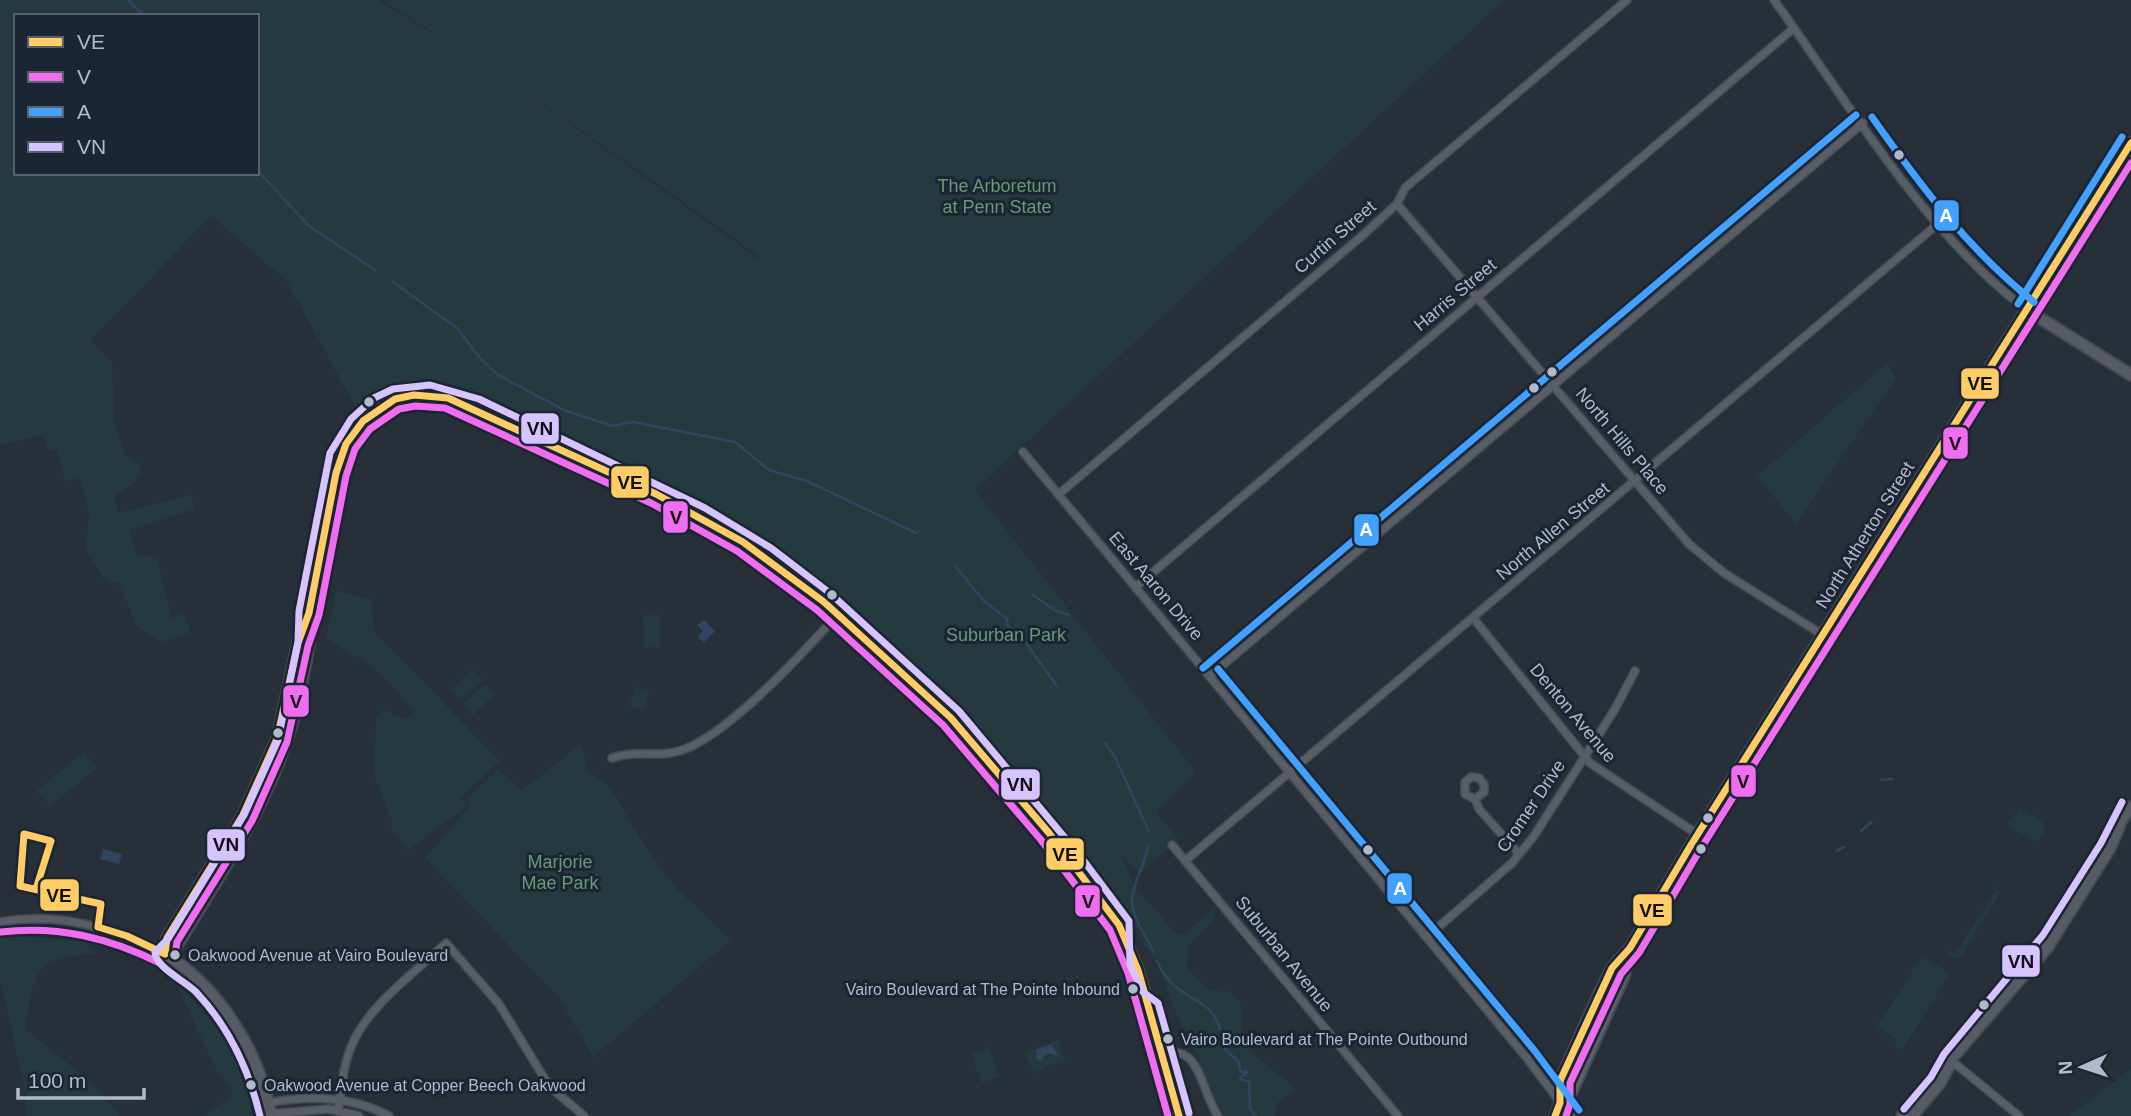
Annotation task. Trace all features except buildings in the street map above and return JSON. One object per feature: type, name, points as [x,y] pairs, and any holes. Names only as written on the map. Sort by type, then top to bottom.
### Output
[{"type":"main road","name":"North Atherton Street","points":[[1555,1116],[1560,1103],[1560,1081],[1580,1032],[1612,968],[1630,948],[1698,834],[2131,143]]},
{"type":"street","name":"Curtin Street","points":[[1059,494],[1397,204],[1405,188],[1627,0]]},
{"type":"street","points":[[1774,0],[1939,223],[1980,270],[2027,310],[2131,375]]},
{"type":"street","name":"Harris Street","points":[[1137,586],[1794,28]]},
{"type":"street","points":[[1210,676],[1863,123]]},
{"type":"street","name":"North Hills Place","points":[[1397,204],[1702,557],[1823,635]]},
{"type":"street","name":"North Allen Street","points":[[1186,860],[1939,223]]},
{"type":"street","points":[[165,954],[176,947],[253,820],[279,769],[295,717],[309,643],[309,613],[336,473],[346,444],[359,425],[380,407],[395,400],[429,395],[474,408],[700,517],[765,557],[838,614],[971,739],[1099,897],[1129,946],[1179,1116]]},
{"type":"street","name":"East Aaron Drive","points":[[1023,452],[1427,937],[1560,1103]]},
{"type":"street","points":[[612,758],[629,753],[670,754],[697,744],[792,664],[838,614]]},
{"type":"street","name":"Denton Avenue","points":[[1474,619],[1584,755],[1610,779],[1698,834]]},
{"type":"street","name":"Cromer Drive","points":[[1427,937],[1519,854],[1635,671]]},
{"type":"street","points":[[1475,799],[1479,809],[1519,854]]},
{"type":"street","points":[[1902,1116],[2033,962],[2078,884],[2131,807]]},
{"type":"street","name":"Suburban Avenue","points":[[1172,845],[1398,1116]]},
{"type":"street","points":[[0,922],[25,919],[71,922],[127,936],[183,966],[226,1011],[254,1061],[270,1111]]},
{"type":"street","points":[[338,1111],[347,1058],[364,1024],[446,943],[499,1004],[550,1086],[584,1116]]},
{"type":"street","points":[[1161,1054],[1179,1051],[1189,1056],[1218,1116]]},
{"type":"street","points":[[1912,1116],[1940,1083],[1952,1060]]},
{"type":"street","points":[[1952,1060],[2019,1116]]},
{"type":"street","points":[[270,1111],[317,1097],[365,1106],[389,1116]]},
{"type":"street","points":[[1560,1103],[1571,1116]]},
{"type":"street","points":[[270,1111],[305,1109],[338,1111],[359,1116]]},
{"type":"green space","points":[[0,0],[378,0],[468,54],[382,0],[1504,0],[975,490],[1196,772],[1156,813],[1179,839],[1139,874],[1120,853],[1137,890],[1178,935],[1187,932],[1216,906],[1213,921],[1188,945],[1187,967],[1208,989],[1229,992],[1236,997],[1242,1006],[1241,1038],[1255,1055],[1294,1087],[1291,1094],[1277,1103],[1275,1116],[1225,1116],[1207,1086],[1201,1062],[1176,1013],[1158,966],[1114,898],[1043,808],[966,724],[842,619],[741,541],[621,478],[444,397],[395,399],[363,421],[286,280],[211,216],[90,341],[112,363],[114,418],[125,455],[138,462],[141,473],[135,482],[114,497],[119,513],[191,495],[195,509],[130,530],[137,554],[158,559],[171,618],[183,613],[192,634],[162,642],[137,627],[118,582],[107,583],[86,550],[89,514],[80,478],[65,482],[57,450],[49,451],[42,435],[0,446]],"holes":[[[518,86],[756,254],[762,261]]]},
{"type":"green space","points":[[1887,363],[1896,378],[1796,524],[1757,476]]},
{"type":"green space","points":[[336,591],[372,599],[374,631],[500,761],[461,798],[466,807],[408,850],[391,829],[392,821],[374,774],[376,719],[383,710],[405,719],[414,713],[376,670],[326,639]]},
{"type":"green space","points":[[643,615],[660,615],[660,647],[644,647]]},
{"type":"green space","points":[[472,670],[482,680],[461,700],[451,691]]},
{"type":"green space","points":[[485,684],[495,694],[473,715],[463,704]]},
{"type":"green space","points":[[636,686],[650,691],[643,711],[629,706]]},
{"type":"green space","name":"Marjorie Mae Park","points":[[581,744],[588,772],[610,787],[647,849],[677,889],[731,940],[593,1057],[560,999],[425,858],[469,807],[467,798],[498,769],[522,790]]},
{"type":"green space","points":[[84,752],[97,768],[50,806],[37,790]]},
{"type":"green space","points":[[2020,808],[2042,821],[2045,832],[2037,842],[2008,827],[2008,822]]},
{"type":"green space","points":[[1991,885],[1999,890],[1999,895],[1961,957],[1956,959],[1948,954],[1950,951],[1955,954],[1995,891]]},
{"type":"green space","points":[[13,935],[86,942],[96,953],[59,960],[40,971],[35,980],[25,1029],[92,1083],[120,1116],[26,1116],[26,1094],[0,979],[0,938]]},
{"type":"green space","points":[[1922,956],[1948,972],[1948,977],[1904,1047],[1898,1049],[1894,1046],[1897,1040],[1877,1027]]},
{"type":"green space","points":[[175,982],[226,1042],[243,1077],[252,1116],[200,1116],[229,1099],[233,1092],[217,1071]]},
{"type":"green space","points":[[1058,1040],[1066,1062],[1047,1066],[1034,1073],[1024,1053]]},
{"type":"green space","points":[[989,1047],[1000,1077],[982,1083],[971,1054]]},
{"type":"green space","points":[[2131,1069],[2131,1116],[2069,1116]]},
{"type":"water","points":[[704,620],[715,631],[704,642],[697,637],[703,631],[697,625]]},
{"type":"water","points":[[103,849],[122,854],[119,864],[100,859]]},
{"type":"water","points":[[1051,1044],[1059,1056],[1047,1053],[1041,1060],[1037,1060],[1036,1050]]},
{"type":"waterway","points":[[128,0],[142,14]]},
{"type":"waterway","points":[[259,172],[309,226],[375,270]]},
{"type":"waterway","points":[[393,282],[457,328],[479,357],[498,375],[566,411],[613,426],[633,422],[735,442],[769,470],[807,481],[916,533]]},
{"type":"waterway","points":[[955,566],[984,601],[1007,619],[1008,627],[1025,642],[1057,686]]},
{"type":"waterway","points":[[1033,595],[1056,611],[1069,615]]},
{"type":"waterway","points":[[1105,743],[1115,757],[1149,832]]},
{"type":"waterway","points":[[1881,780],[1892,779]]},
{"type":"waterway","points":[[1861,831],[1871,822]]},
{"type":"waterway","points":[[1148,846],[1132,900],[1137,921],[1154,953]]},
{"type":"waterway","points":[[1837,851],[1844,847]]},
{"type":"waterway","points":[[1157,961],[1166,977],[1176,987],[1206,1007],[1214,1016],[1224,1048],[1238,1061],[1241,1072],[1247,1072],[1240,1079],[1249,1082],[1250,1108],[1256,1116]]},
{"type":"transit line","name":"A","points":[[1203,668],[1856,115]]},
{"type":"transit line","name":"A","points":[[1872,117],[1908,167],[1966,238],[2034,302]]},
{"type":"transit line","name":"A","points":[[2018,304],[2122,137]]},
{"type":"transit line","name":"VE","points":[[1555,1116],[1560,1103],[1560,1081],[1612,968],[1630,948],[1691,845],[2131,143]]},
{"type":"transit line","name":"V","points":[[1566,1116],[1570,1104],[1570,1083],[1621,974],[1639,953],[1700,850],[2131,163]]},
{"type":"transit line","name":"VN","points":[[260,1116],[244,1066],[228,1034],[208,1005],[160,963],[155,952],[168,939],[244,815],[278,740],[298,642],[299,611],[330,453],[351,419],[374,398],[393,389],[430,385],[479,399],[705,508],[771,548],[831,594],[959,711],[1081,857],[1129,921],[1130,965],[1143,992],[1158,1003],[1189,1113]]},
{"type":"transit line","name":"VE","points":[[165,954],[167,938],[243,815],[277,739],[298,643],[309,613],[336,473],[346,444],[363,421],[395,399],[414,395],[448,398],[656,494],[743,542],[824,602],[951,718],[1049,833],[1119,925],[1138,970],[1179,1116]]},
{"type":"transit line","name":"V","points":[[175,955],[177,942],[252,821],[287,742],[308,646],[319,615],[346,476],[355,449],[370,429],[399,409],[415,406],[445,408],[651,503],[737,551],[817,610],[943,725],[1041,840],[1110,930],[1128,973],[1168,1116]]},
{"type":"transit line","name":"A","points":[[1218,669],[1534,1050],[1579,1110]]},
{"type":"transit line","name":"VN","points":[[1904,1109],[1931,1077],[1944,1054],[2043,935],[2101,843],[2122,802]]},
{"type":"transit line","name":"VE","points":[[36,889],[51,841],[24,834],[20,886],[101,904],[98,927]]},
{"type":"transit line","name":"VE","points":[[98,927],[127,936],[165,954]]},
{"type":"transit line","name":"V","points":[[1,932],[63,932],[102,940],[160,963]]},
{"type":"place","name":"Oakwood Avenue at Vairo Boulevard","points":[[175,955]]},
{"type":"place","name":"Vairo Boulevard at The Pointe Inbound","points":[[1133,989]]},
{"type":"place","name":"Vairo Boulevard at The Pointe Outbound","points":[[1168,1039]]},
{"type":"place","name":"Oakwood Avenue at Copper Beech Oakwood","points":[[251,1085]]},
{"type":"park label","name":"The Arboretum at Penn State","points":[[997,196]]},
{"type":"park label","name":"Suburban Park","points":[[1006,635]]}]
